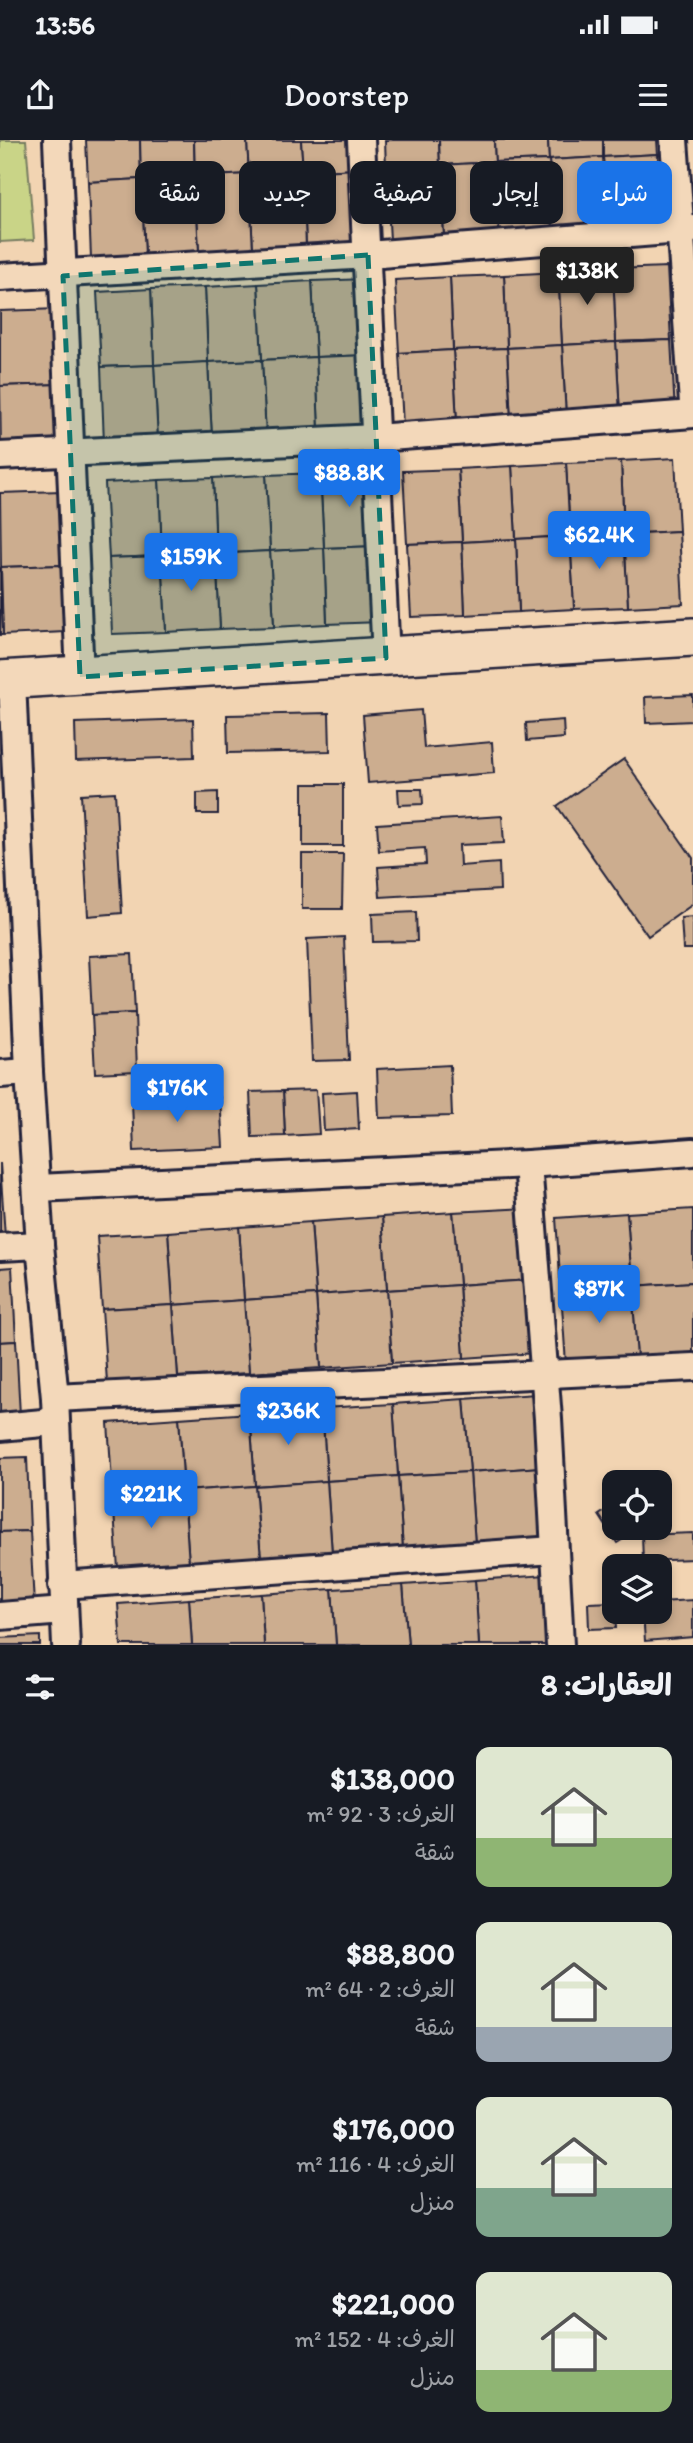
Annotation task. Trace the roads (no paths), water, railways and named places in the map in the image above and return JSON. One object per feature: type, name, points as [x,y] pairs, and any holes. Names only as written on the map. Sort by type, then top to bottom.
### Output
[{"type":"street","points":[[57,140],[80,677]]},
{"type":"street","points":[[361,140],[386,658]]},
{"type":"street","points":[[674,140],[687,229],[693,403]]},
{"type":"street","points":[[0,277],[63,276],[368,255],[687,229]]},
{"type":"street","points":[[0,456],[376,438],[693,414]]},
{"type":"street","points":[[66,1645],[54,1410],[40,1245],[38,1188],[11,884],[6,680],[693,637]]},
{"type":"street","points":[[0,1074],[29,1072]]},
{"type":"street","points":[[38,1188],[528,1164],[693,1152]]},
{"type":"street","points":[[528,1164],[544,1372],[559,1645]]},
{"type":"street","points":[[0,1247],[40,1245]]},
{"type":"street","points":[[0,1427],[54,1410],[544,1372],[693,1367]]},
{"type":"street","points":[[62,1585],[554,1550]]},
{"type":"street","points":[[0,1616],[64,1611]]}]
